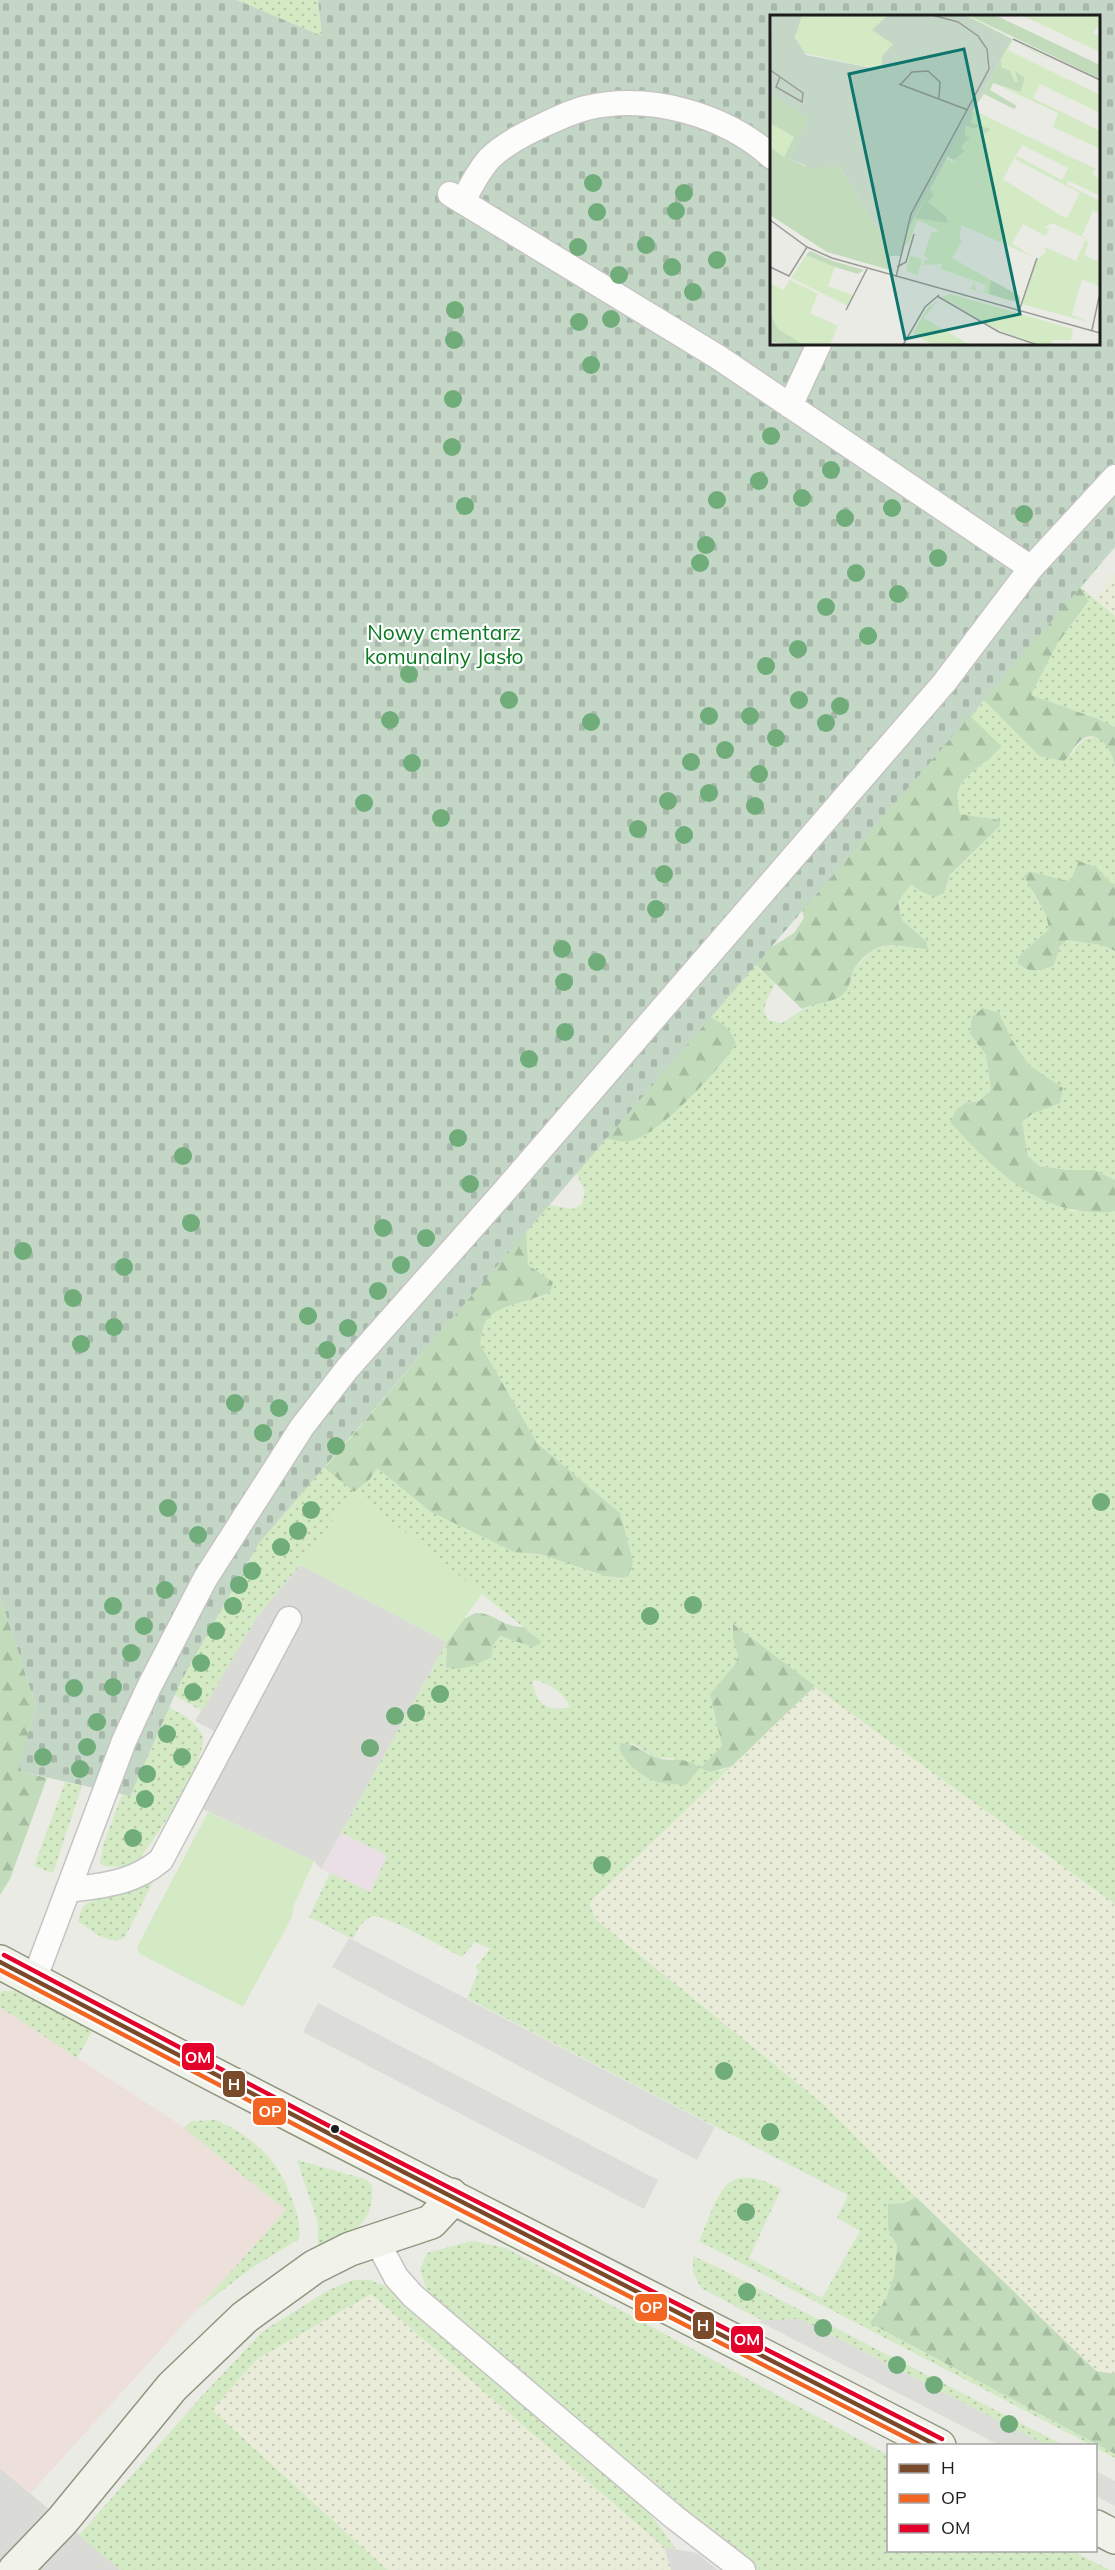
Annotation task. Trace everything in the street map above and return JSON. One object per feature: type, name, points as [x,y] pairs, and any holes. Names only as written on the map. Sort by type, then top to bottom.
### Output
[{"type":"street","points":[[0,1962],[229,2084],[937,2444]]},
{"type":"street","points":[[15,2570],[63,2521],[172,2387],[245,2318],[314,2267],[376,2239],[431,2222],[446,2206],[451,2195]]},
{"type":"lane","points":[[770,156],[723,125],[685,111],[645,104],[608,104],[569,114],[508,144],[486,164],[456,198],[718,357],[1031,568]]},
{"type":"lane","points":[[790,406],[819,345]]},
{"type":"lane","points":[[34,1980],[124,1741],[149,1687],[205,1579],[302,1427],[346,1368],[501,1195],[944,683],[1031,568],[1115,477]]},
{"type":"lane","points":[[68,1890],[124,1882],[146,1872],[160,1860],[289,1619]]},
{"type":"lane","points":[[376,2239],[396,2277],[413,2296],[674,2517],[743,2570]]},
{"type":"shaded area","points":[[300,1565],[447,1642],[321,1869],[314,1861],[179,1798],[214,1731],[195,1721],[257,1617]]},
{"type":"shaded area","points":[[341,1833],[387,1855],[371,1892],[321,1869]]},
{"type":"shaded area","points":[[349,1938],[715,2127],[697,2160],[332,1967]]},
{"type":"shaded area","points":[[318,2003],[658,2180],[644,2209],[303,2032]]},
{"type":"shaded area","points":[[0,2007],[191,2132],[287,2210],[30,2494],[0,2468]]},
{"type":"shaded area","points":[[800,2319],[1044,2444],[997,2444],[758,2321]]},
{"type":"shaded area","points":[[0,2468],[94,2547],[120,2570],[0,2570]]},
{"type":"shaded area","points":[[1097,2472],[1115,2481],[1115,2506],[1097,2497]]},
{"type":"shaded area","points":[[664,2547],[697,2553],[718,2570],[671,2570]]},
{"type":"green space","name":"Nowy cmentarz komunalny Jasło","points":[[0,0],[237,0],[322,36],[318,0],[1115,0],[1115,547],[259,1543],[181,1681],[130,1796],[18,1771],[36,1706],[0,1596]]},
{"type":"green space","points":[[237,0],[318,0],[322,36]]},
{"type":"green space","points":[[1073,548],[1102,563],[1081,588],[1115,616],[1115,727],[1031,695],[1057,644],[1089,602],[1080,588]]},
{"type":"green space","points":[[1115,573],[1115,616],[1094,599]]},
{"type":"green space","points":[[1055,586],[1080,588],[1089,601],[1057,644],[1031,695],[1115,727],[1115,766],[1107,747],[1092,736],[1085,737],[1079,742],[1064,761],[1039,756],[984,700],[971,717],[1001,746],[963,781],[958,801],[960,814],[1000,820],[1000,826],[950,875],[944,893],[935,897],[911,884],[898,902],[902,920],[926,941],[928,949],[897,945],[881,946],[865,956],[856,966],[847,989],[841,996],[802,1009],[755,964],[770,948],[794,933],[804,918],[798,895]]},
{"type":"green space","points":[[985,700],[1039,756],[1072,755],[1084,740],[1091,737],[1104,741],[1109,747],[1115,766],[1115,887],[1096,867],[1079,862],[1070,881],[1056,880],[1039,873],[1032,892],[1046,915],[1049,929],[1020,955],[1017,963],[1054,965],[1060,946],[1067,940],[1101,945],[1115,951],[1115,1180],[1095,1170],[1068,1170],[1039,1166],[1028,1156],[1022,1122],[1032,1114],[1060,1103],[1063,1088],[1029,1065],[1012,1040],[999,1014],[970,1034],[986,1055],[991,1090],[979,1101],[965,1103],[1071,1211],[1115,1211],[1115,1904],[791,1670],[734,1625],[738,1654],[735,1665],[728,1676],[710,1694],[722,1746],[720,1771],[732,1766],[591,1901],[590,1906],[595,1919],[823,2104],[916,2197],[905,2203],[888,2205],[888,2229],[897,2246],[894,2275],[886,2299],[870,2323],[1096,2444],[1089,2444],[699,2241],[718,2197],[725,2186],[734,2180],[746,2177],[761,2180],[781,2189],[749,2258],[822,2298],[860,2231],[837,2218],[848,2195],[467,1998],[479,1971],[476,1967],[490,1949],[475,1942],[462,1957],[404,1927],[375,1916],[364,1921],[353,1939],[309,1917],[330,1873],[371,1892],[387,1855],[341,1833],[447,1642],[446,1667],[462,1668],[490,1658],[493,1645],[499,1636],[533,1647],[541,1641],[354,1492],[300,1565],[257,1617],[202,1711],[172,1694],[251,1539],[755,964],[775,984],[766,1001],[764,1012],[768,1020],[782,1023],[813,1003],[827,1002],[845,992],[855,968],[873,949],[896,943],[919,948],[926,941],[902,920],[898,902],[911,884],[922,892],[944,893],[950,876],[1000,826],[1000,820],[959,814],[958,798],[962,784],[971,772],[985,764],[971,716]],"holes":[[[724,1061],[673,1113],[607,1138],[631,1110]],[[576,1173],[585,1191],[582,1204],[573,1209],[549,1205]],[[527,1255],[528,1266],[542,1274],[550,1292],[503,1308],[488,1318],[480,1344],[537,1443],[620,1513],[633,1561],[624,1578],[605,1576],[540,1554],[514,1552],[431,1512],[377,1468],[326,1468],[409,1368]],[[535,1680],[557,1690],[570,1708],[554,1708],[544,1705],[537,1697],[532,1682]],[[631,1743],[657,1758],[675,1758],[657,1782],[637,1770],[623,1757]]]},
{"type":"green space","points":[[1079,861],[1096,867],[1115,887],[1115,951],[1101,945],[1067,940],[1060,946],[1054,965],[1044,969],[1026,969],[1017,963],[1020,955],[1049,929],[1046,915],[1024,876],[1029,872],[1070,881]]},
{"type":"green space","points":[[983,1008],[999,1013],[1012,1040],[1029,1065],[1063,1088],[1060,1103],[1032,1114],[1022,1122],[1028,1156],[1039,1166],[1068,1170],[1095,1170],[1115,1180],[1115,1211],[1092,1212],[1070,1209],[1050,1203],[1031,1193],[996,1168],[950,1122],[956,1110],[965,1103],[979,1101],[991,1090],[986,1055],[970,1034],[972,1017]]},
{"type":"green space","points":[[710,1017],[732,1034],[736,1044],[717,1069],[675,1112],[647,1134],[627,1141],[607,1138],[631,1110],[694,1018]]},
{"type":"green space","points":[[526,1231],[528,1265],[553,1282],[550,1292],[503,1308],[488,1318],[480,1344],[537,1443],[620,1513],[633,1561],[630,1573],[624,1578],[605,1576],[540,1554],[514,1552],[431,1512],[377,1468],[370,1479],[354,1492],[325,1468]]},
{"type":"green space","points":[[354,1492],[482,1594],[447,1642],[300,1565]]},
{"type":"green space","points":[[0,1596],[36,1706],[19,1771],[47,1778],[10,1879],[0,1895]]},
{"type":"green space","points":[[475,1613],[487,1615],[516,1627],[523,1627],[541,1641],[540,1644],[533,1647],[500,1636],[493,1645],[491,1658],[463,1668],[446,1667],[447,1642],[464,1619]]},
{"type":"green space","points":[[733,1624],[815,1686],[732,1766],[710,1772],[700,1768],[722,1746],[710,1694],[735,1665],[738,1655],[733,1639]]},
{"type":"green space","points":[[815,1686],[1115,1904],[1115,2374],[1096,2371],[823,2104],[595,1919],[591,1912],[591,1902]]},
{"type":"green space","points":[[162,1705],[185,1716],[199,1730],[202,1735],[202,1746],[197,1762],[166,1821],[135,1864],[130,1868],[104,1866],[100,1863],[103,1845],[128,1779]]},
{"type":"green space","points":[[620,1743],[634,1746],[661,1759],[687,1761],[700,1768],[686,1785],[657,1782],[632,1767],[620,1749]]},
{"type":"green space","points":[[65,1782],[82,1786],[53,1873],[34,1866]]},
{"type":"green space","points":[[208,1812],[314,1861],[293,1907],[292,1917],[243,2007],[140,1954],[137,1947]]},
{"type":"green space","points":[[155,1878],[125,1937],[119,1940],[107,1939],[78,1922],[82,1908],[87,1903]]},
{"type":"green space","points":[[15,1991],[93,2030],[77,2058],[0,2007],[0,1993]]},
{"type":"green space","points":[[217,2120],[255,2143],[273,2162],[287,2187],[294,2206],[299,2225],[299,2239],[250,2269],[197,2310],[286,2210],[184,2128],[192,2121]]},
{"type":"green space","points":[[297,2160],[365,2179],[372,2185],[370,2210],[365,2219],[350,2233],[318,2249],[318,2223]]},
{"type":"green space","points":[[916,2197],[1096,2371],[1115,2374],[1115,2454],[870,2323],[886,2299],[894,2275],[897,2246],[888,2229],[888,2204],[905,2203]]},
{"type":"green space","points":[[472,2241],[506,2248],[887,2454],[887,2552],[1074,2552],[1110,2570],[758,2570],[427,2291],[420,2269],[427,2253]]},
{"type":"green space","points":[[693,2256],[1061,2444],[1044,2444],[800,2319],[763,2321],[701,2288],[693,2272]]},
{"type":"green space","points":[[353,2280],[369,2280],[388,2287],[643,2504],[676,2549],[664,2547],[371,2294],[257,2359],[212,2410],[387,2570],[120,2570],[79,2535],[201,2397],[263,2331],[329,2290]]},
{"type":"green space","points":[[371,2294],[664,2547],[671,2570],[387,2570],[211,2410],[257,2359]]},
{"type":"green space","points":[[1097,2444],[1115,2454],[1115,2458],[1097,2449]]},
{"type":"transit line","name":"OM","points":[[4,1955],[354,2139],[942,2439]]},
{"type":"transit line","name":"H","points":[[0,1962],[934,2444]]},
{"type":"transit line","name":"OP","points":[[0,1970],[347,2152],[918,2444]]}]
